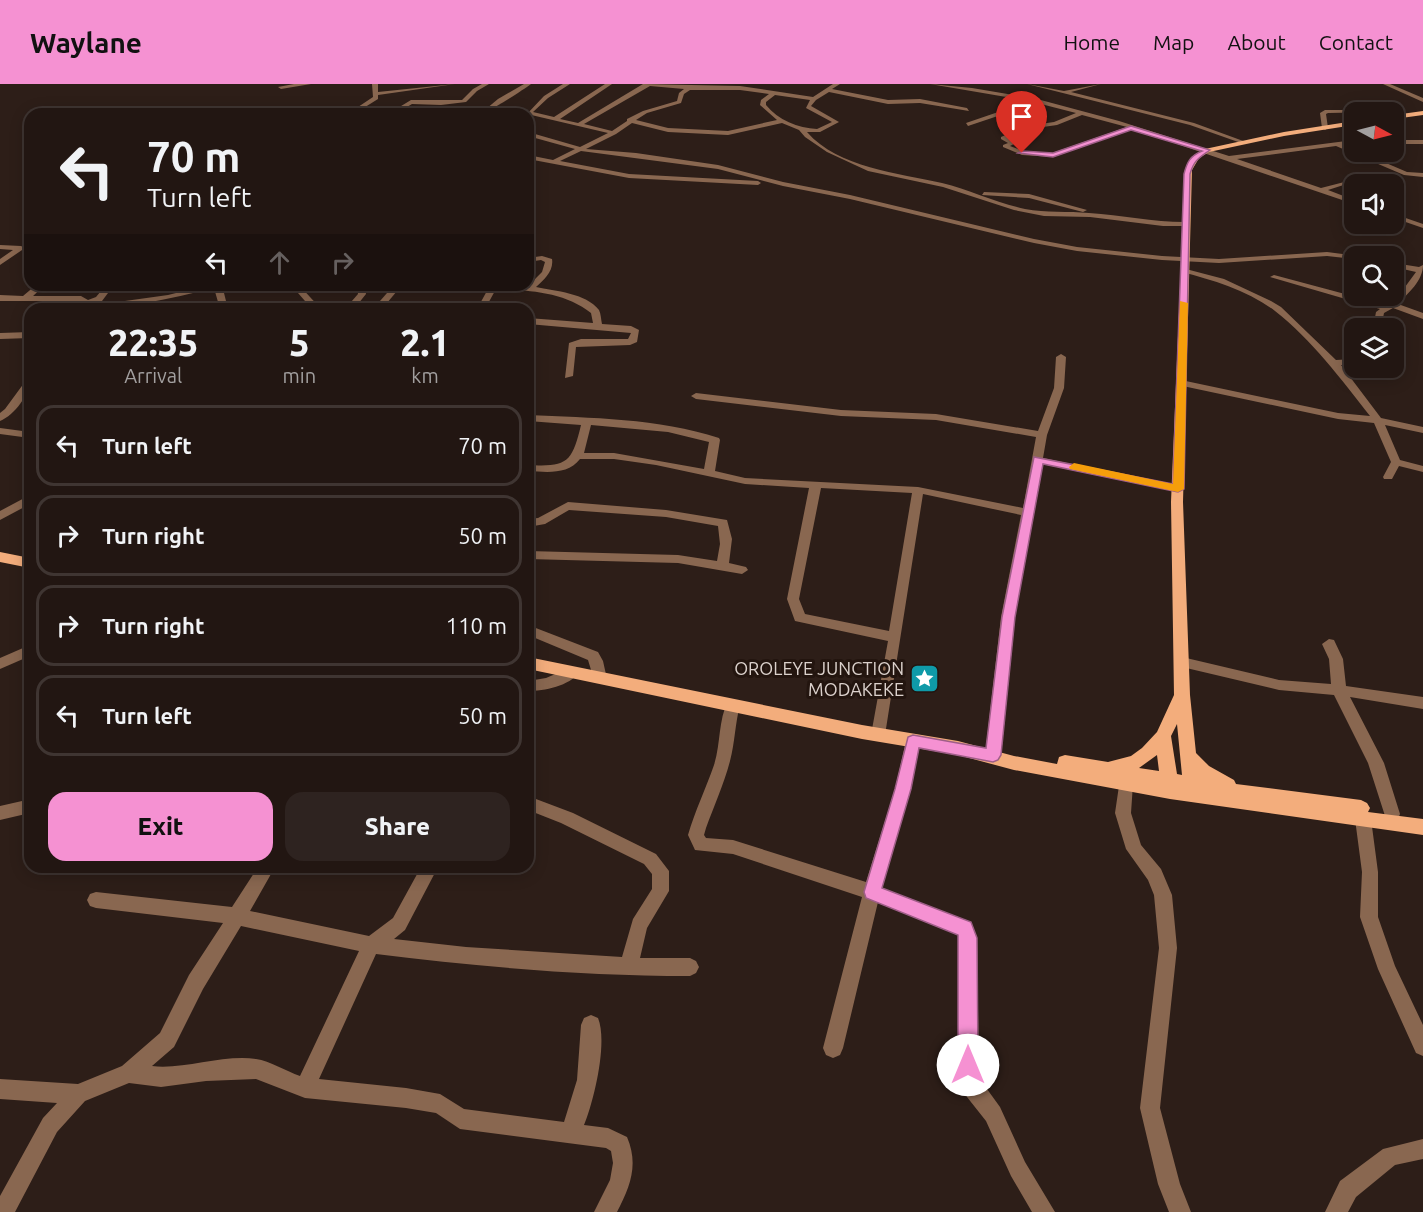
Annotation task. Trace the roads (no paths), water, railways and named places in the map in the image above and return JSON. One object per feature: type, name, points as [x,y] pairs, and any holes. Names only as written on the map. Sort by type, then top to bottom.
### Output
[{"type":"main road","points":[[1404,116],[1422,114]]},
{"type":"main road","points":[[1180,788],[1190,758],[1182,695],[1178,489],[1187,174],[1190,163],[1196,156],[1207,150],[1344,125]]},
{"type":"main road","points":[[0,557],[24,562]]},
{"type":"main road","points":[[534,664],[878,735],[993,755],[1015,755],[1100,768],[1180,788],[1286,810],[1423,825]]},
{"type":"main road","points":[[1100,768],[1133,764],[1149,754],[1163,736],[1182,695]]},
{"type":"main road","points":[[1163,736],[1180,788]]},
{"type":"main road","points":[[993,755],[1014,763],[1125,784],[1262,796],[1392,814],[1423,825]]},
{"type":"main road","points":[[1190,758],[1203,771],[1224,784],[1262,796]]},
{"type":"street","points":[[281,87],[308,84]]},
{"type":"street","points":[[355,108],[372,101],[377,94],[375,84]]},
{"type":"street","points":[[417,90],[425,87],[425,84]]},
{"type":"street","points":[[377,94],[452,84]]},
{"type":"street","points":[[401,108],[411,102],[464,101],[486,84]]},
{"type":"street","points":[[490,108],[528,84]]},
{"type":"street","points":[[534,108],[546,97],[567,84]]},
{"type":"street","points":[[554,120],[609,84]]},
{"type":"street","points":[[578,125],[648,84],[689,88],[740,88],[814,99]]},
{"type":"street","points":[[774,93],[763,101],[763,105],[782,121],[818,131],[836,122],[808,107],[814,99],[837,84]]},
{"type":"street","points":[[933,84],[1036,101],[1081,113],[1207,150],[1344,198]]},
{"type":"street","points":[[1030,84],[1192,124],[1244,142]]},
{"type":"street","points":[[968,124],[1062,92],[1073,91],[1085,85],[1098,84]]},
{"type":"street","points":[[1390,85],[1423,100]]},
{"type":"street","points":[[468,87],[474,92]]},
{"type":"street","points":[[553,162],[614,133],[629,120],[645,112],[679,102],[682,93],[689,88]]},
{"type":"street","points":[[827,90],[888,102],[918,101],[967,110]]},
{"type":"street","points":[[959,97],[977,90]]},
{"type":"street","points":[[464,101],[470,108]]},
{"type":"street","points":[[943,105],[951,101]]},
{"type":"street","points":[[1014,110],[1023,114]]},
{"type":"street","points":[[1325,128],[1323,113],[1344,111]]},
{"type":"street","points":[[1039,134],[1081,113]]},
{"type":"street","points":[[534,114],[614,133]]},
{"type":"street","points":[[629,120],[668,130],[728,133],[782,121]]},
{"type":"street","points":[[1039,120],[1055,124]]},
{"type":"street","points":[[1013,143],[1003,138],[1028,127],[1055,124]]},
{"type":"street","points":[[801,128],[804,134],[830,151],[891,176],[940,184],[1033,213],[1100,216],[1141,223],[1185,224]]},
{"type":"street","points":[[1021,140],[1005,146],[1022,153],[1053,155],[1131,128]]},
{"type":"street","points":[[534,136],[586,151],[636,155],[718,167],[1034,241],[1101,252],[1219,261],[1327,254],[1344,256]]},
{"type":"street","points":[[1404,142],[1423,142]]},
{"type":"street","points":[[1227,158],[1344,143]]},
{"type":"street","points":[[1336,144],[1406,174],[1423,175]]},
{"type":"street","points":[[534,158],[629,176],[783,184]]},
{"type":"street","points":[[1322,190],[1344,183]]},
{"type":"street","points":[[968,194],[1029,196],[1062,203],[1100,216]]},
{"type":"street","points":[[1404,219],[1423,226]]},
{"type":"street","points":[[0,247],[21,248],[0,264]]},
{"type":"street","points":[[16,253],[24,252]]},
{"type":"street","points":[[534,259],[542,258],[549,261],[549,266],[534,285]]},
{"type":"street","points":[[1379,318],[1380,312],[1389,307],[1408,289],[1421,268],[1404,265]]},
{"type":"street","points":[[1185,270],[1211,278],[1268,302],[1278,309],[1334,363],[1378,420],[1396,462]]},
{"type":"street","points":[[1274,277],[1423,316]]},
{"type":"street","points":[[534,287],[555,292],[586,304],[597,311],[600,318],[598,326]]},
{"type":"street","points":[[25,298],[34,291]]},
{"type":"street","points":[[92,303],[105,291]]},
{"type":"street","points":[[117,303],[188,291]]},
{"type":"street","points":[[300,291],[311,303]]},
{"type":"street","points":[[382,303],[393,291]]},
{"type":"street","points":[[0,298],[67,298],[86,300],[86,303]]},
{"type":"street","points":[[148,299],[149,303]]},
{"type":"street","points":[[534,321],[631,329],[636,335],[630,342],[581,342],[572,345],[568,376]]},
{"type":"street","points":[[2,338],[24,336]]},
{"type":"street","points":[[993,755],[1008,617],[1042,435],[1059,388],[1060,357]]},
{"type":"street","points":[[1334,363],[1344,362]]},
{"type":"street","points":[[1181,383],[1338,417],[1378,420],[1423,430]]},
{"type":"street","points":[[0,418],[9,411],[24,392]]},
{"type":"street","points":[[696,396],[841,413],[936,417],[1042,435]]},
{"type":"street","points":[[534,418],[631,424],[686,431],[716,440],[709,472]]},
{"type":"street","points":[[534,468],[559,468],[576,462],[580,456],[587,422]]},
{"type":"street","points":[[0,431],[24,433]]},
{"type":"street","points":[[580,456],[614,456],[709,472],[745,481],[918,490],[1027,513]]},
{"type":"street","points":[[1038,460],[1178,489]]},
{"type":"street","points":[[1396,462],[1423,469]]},
{"type":"street","points":[[1388,477],[1396,462]]},
{"type":"street","points":[[816,483],[794,599],[800,618],[894,636]]},
{"type":"street","points":[[878,735],[918,490]]},
{"type":"street","points":[[0,516],[24,502]]},
{"type":"street","points":[[534,523],[551,519],[560,509],[568,506],[708,519],[723,523],[726,532],[727,549],[722,566]]},
{"type":"street","points":[[534,555],[678,559],[742,570]]},
{"type":"street","points":[[534,632],[593,656],[600,679]]},
{"type":"street","points":[[1329,644],[1336,659],[1338,690],[1376,763],[1392,814]]},
{"type":"street","points":[[0,664],[24,653]]},
{"type":"street","points":[[1182,662],[1279,685],[1338,690],[1423,703]]},
{"type":"street","points":[[534,687],[556,681],[572,672]]},
{"type":"street","points":[[733,705],[727,725],[727,744],[722,764],[696,835],[701,845],[733,847],[872,892],[964,928],[968,938],[969,1078],[974,1090],[993,1114],[1018,1169],[1044,1212]]},
{"type":"street","points":[[833,1048],[872,892],[903,789],[913,741]]},
{"type":"street","points":[[1125,784],[1123,813],[1134,849],[1155,875],[1164,895],[1168,948],[1150,1108],[1169,1184],[1180,1212]]},
{"type":"street","points":[[534,805],[567,818],[650,859],[661,871],[660,891],[639,925],[629,967]]},
{"type":"street","points":[[0,813],[24,808]]},
{"type":"street","points":[[1363,819],[1370,872],[1369,917],[1387,969],[1423,1046]]},
{"type":"street","points":[[3,1212],[50,1125],[78,1094],[129,1073],[167,1040],[196,982],[263,873]]},
{"type":"street","points":[[305,1088],[370,945],[399,924],[427,873]]},
{"type":"street","points":[[96,900],[235,916],[370,945],[466,956],[629,967],[690,967]]},
{"type":"street","points":[[570,1132],[581,1110],[588,1075],[591,1025]]},
{"type":"street","points":[[129,1073],[161,1077],[206,1071],[256,1069],[305,1088],[406,1098],[440,1104],[460,1119],[608,1138],[620,1144],[625,1159],[622,1180],[605,1212]]},
{"type":"street","points":[[0,1089],[78,1094]]},
{"type":"street","points":[[1336,1212],[1348,1189],[1390,1156],[1423,1149]]},
{"type":"place","name":"OROLEYE JUNCTION MODAKEKE","points":[[925,678]]}]
